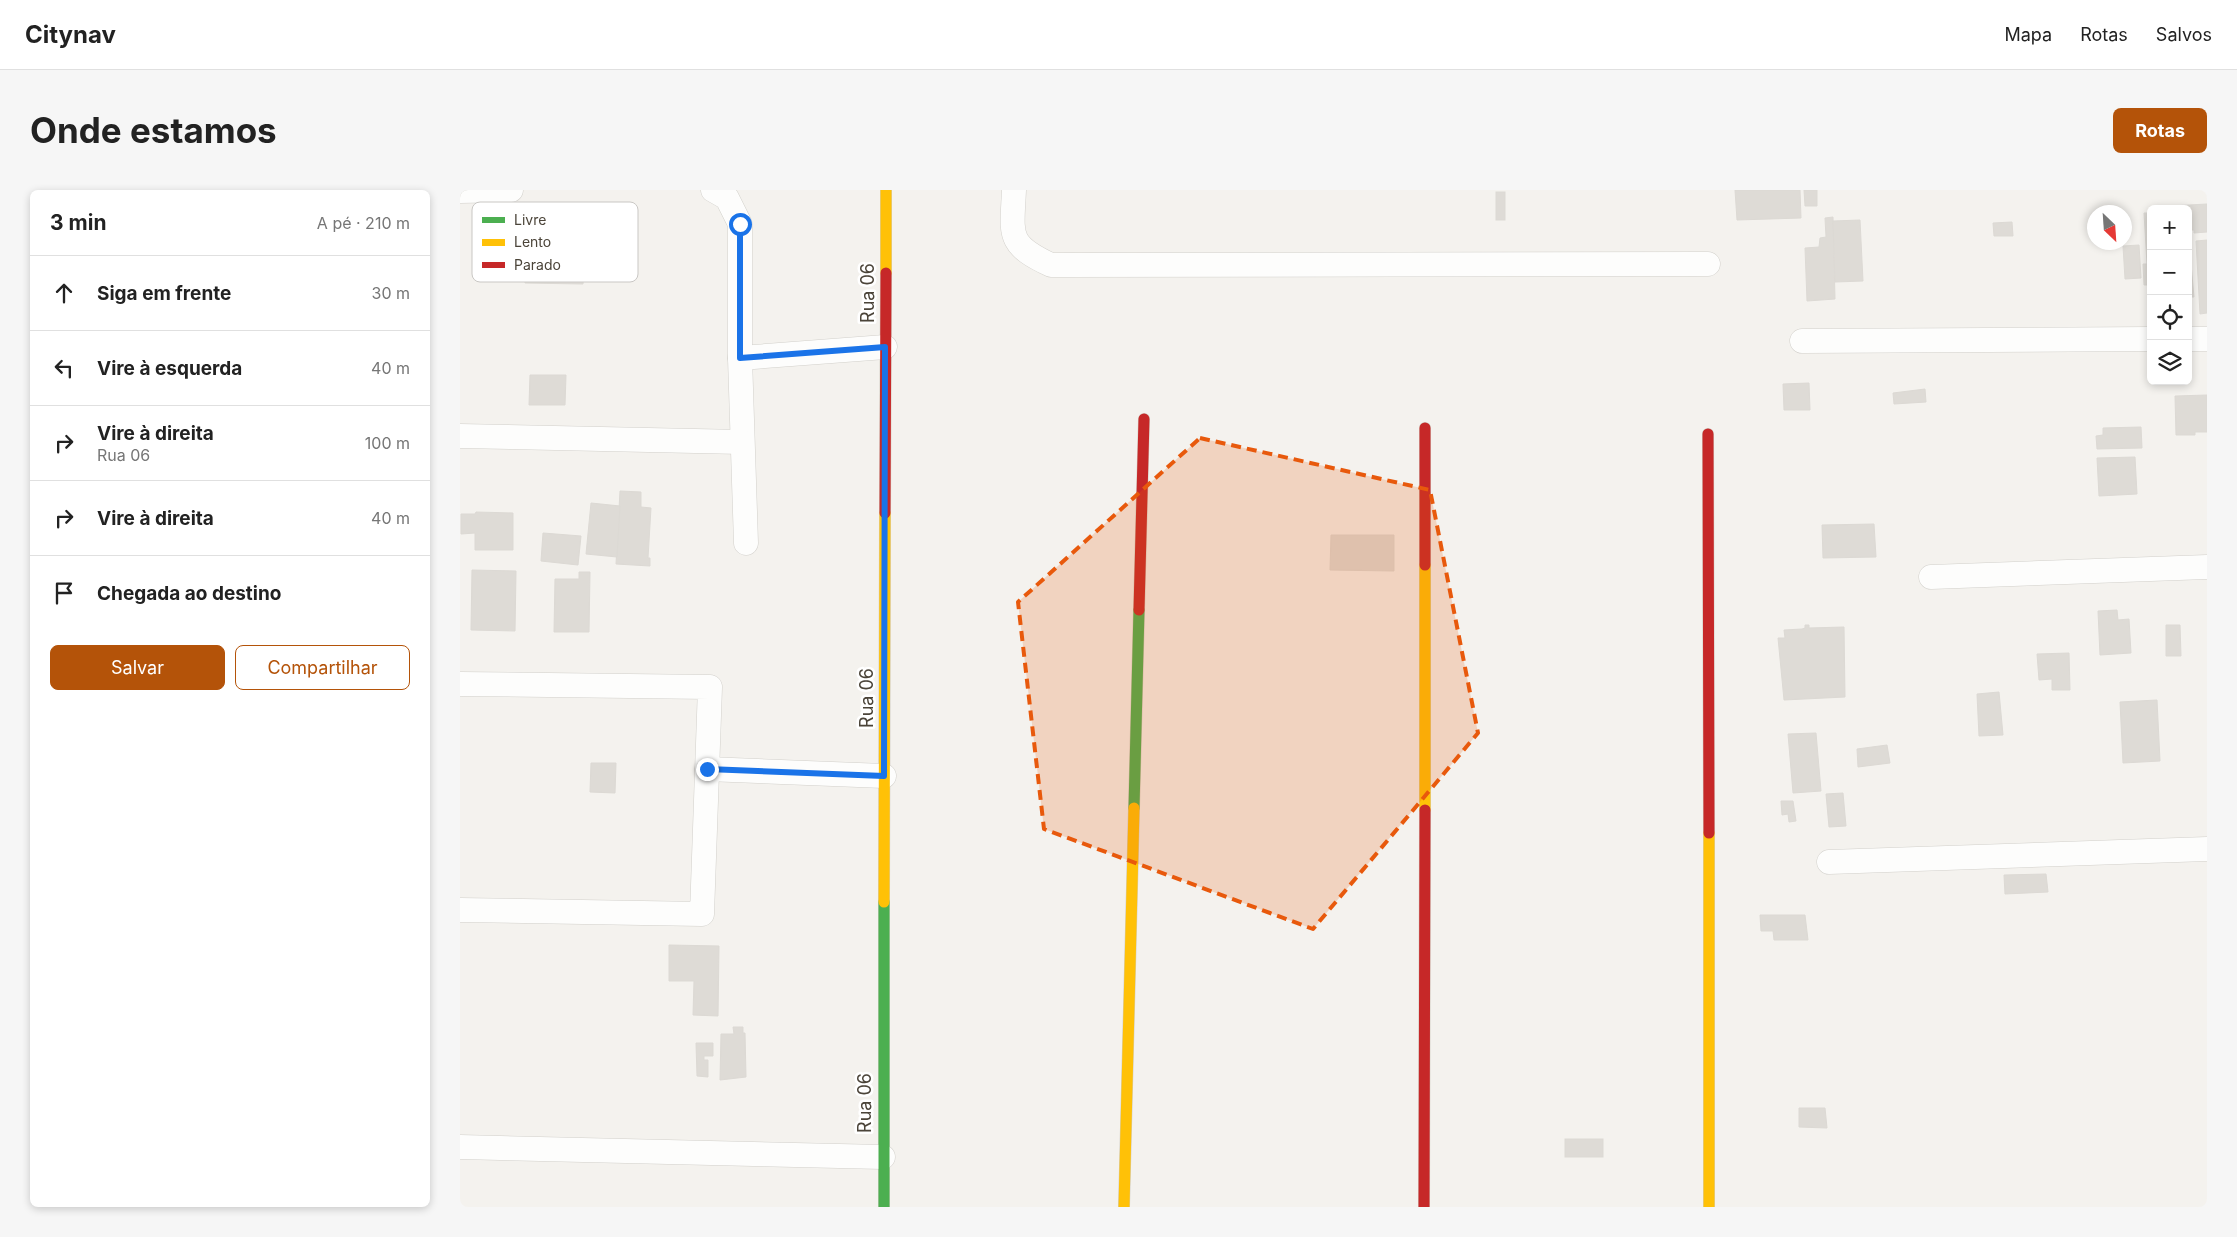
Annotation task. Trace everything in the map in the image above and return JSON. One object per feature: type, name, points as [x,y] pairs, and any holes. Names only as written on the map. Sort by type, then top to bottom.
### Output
[{"type":"street","points":[[460,191],[511,190]]},
{"type":"street","points":[[713,190],[727,198],[740,224],[740,358],[746,543]]},
{"type":"street","name":"Rua 06","points":[[884,1207],[886,190]]},
{"type":"street","points":[[1014,190],[1012,233],[1027,254],[1051,265],[1708,264]]},
{"type":"street","points":[[1802,341],[2147,339]]},
{"type":"street","points":[[2192,339],[2207,339]]},
{"type":"street","points":[[740,358],[885,347]]},
{"type":"street","points":[[1124,1207],[1144,419]]},
{"type":"street","points":[[1424,1207],[1425,428]]},
{"type":"street","points":[[1708,434],[1710,1207]]},
{"type":"street","points":[[460,436],[742,442]]},
{"type":"street","points":[[1932,577],[2207,567]]},
{"type":"street","points":[[460,684],[710,687],[702,914],[460,910]]},
{"type":"street","points":[[707,769],[884,776]]},
{"type":"street","points":[[1829,862],[2207,849]]},
{"type":"street","points":[[460,1147],[883,1157]]},
{"type":"highlighted area","points":[[1200,438],[1430,490],[1478,733],[1313,929],[1044,829],[1018,602]]},
{"type":"building","points":[[1735,190],[1800,190],[1801,218],[1737,220]]},
{"type":"building","points":[[1804,190],[1817,190],[1817,206],[1805,206]]},
{"type":"building","points":[[1496,192],[1505,192],[1505,220],[1496,220]]},
{"type":"building","points":[[2207,204],[2207,232],[2194,233],[2194,230],[2192,230],[2192,205],[2189,205]]},
{"type":"building","points":[[2144,213],[2147,213],[2147,264]]},
{"type":"building","points":[[1833,217],[1835,299],[1807,301],[1805,248],[1819,247],[1820,238],[1826,237],[1825,218]]},
{"type":"building","points":[[1860,220],[1863,281],[1835,282],[1833,221]]},
{"type":"building","points":[[2012,222],[2013,236],[1994,236],[1993,223]]},
{"type":"building","points":[[2207,240],[2207,313],[2200,314],[2196,241]]},
{"type":"building","points":[[2132,245],[2139,245],[2141,278],[2125,279],[2123,250],[2132,250]]},
{"type":"building","points":[[2143,264],[2147,264],[2147,285],[2144,285]]},
{"type":"building","points":[[2192,275],[2194,297],[2192,297]]},
{"type":"building","points":[[525,282],[583,282],[583,284]]},
{"type":"building","points":[[530,375],[566,375],[565,405],[529,405]]},
{"type":"building","points":[[1809,383],[1810,410],[1784,410],[1783,384]]},
{"type":"building","points":[[1925,389],[1926,402],[1894,404],[1893,393]]},
{"type":"building","points":[[2207,395],[2207,432],[2195,432],[2195,435],[2176,435],[2175,396]]},
{"type":"building","points":[[2141,427],[2142,448],[2097,449],[2096,436],[2103,435],[2103,428]]},
{"type":"building","points":[[2135,457],[2137,494],[2099,496],[2097,458]]},
{"type":"building","points":[[620,491],[641,492],[641,507],[651,508],[648,558],[650,558],[650,566],[616,564]]},
{"type":"building","points":[[591,503],[620,506],[617,557],[586,554]]},
{"type":"building","points":[[476,512],[513,513],[513,550],[475,550],[475,533],[461,534],[461,514],[475,514]]},
{"type":"building","points":[[1874,524],[1876,557],[1823,558],[1822,525]]},
{"type":"building","points":[[543,533],[581,536],[578,565],[541,561]]},
{"type":"building","points":[[1331,535],[1394,535],[1394,571],[1330,570]]},
{"type":"building","points":[[472,570],[516,571],[515,631],[471,630]]},
{"type":"building","points":[[579,572],[590,572],[589,632],[554,632],[555,579],[579,579]]},
{"type":"building","points":[[2117,610],[2118,620],[2129,619],[2131,653],[2100,655],[2098,611]]},
{"type":"building","points":[[1805,625],[1809,625],[1809,628],[1844,627],[1845,697],[1784,700],[1778,638],[1785,638],[1784,630],[1802,629],[1805,628]]},
{"type":"building","points":[[2166,625],[2180,625],[2181,656],[2166,656]]},
{"type":"building","points":[[2069,653],[2070,690],[2052,690],[2052,679],[2039,680],[2037,654]]},
{"type":"building","points":[[1999,692],[2003,735],[1979,736],[1977,694]]},
{"type":"building","points":[[2157,700],[2160,761],[2123,763],[2120,702]]},
{"type":"building","points":[[1816,733],[1821,791],[1793,793],[1788,734]]},
{"type":"building","points":[[1887,745],[1890,763],[1858,767],[1857,749]]},
{"type":"building","points":[[591,763],[616,763],[615,793],[590,792]]},
{"type":"building","points":[[1843,793],[1846,826],[1829,827],[1826,794]]},
{"type":"building","points":[[1781,801],[1793,801],[1796,821],[1789,822],[1788,814],[1782,815]]},
{"type":"building","points":[[2046,874],[2048,892],[2005,894],[2004,875]]},
{"type":"building","points":[[1760,915],[1805,915],[1808,940],[1774,940],[1773,931],[1761,931]]},
{"type":"building","points":[[669,945],[719,946],[718,1016],[693,1015],[694,981],[669,981]]},
{"type":"building","points":[[733,1027],[743,1027],[743,1033],[745,1033],[746,1077],[720,1080],[721,1034],[734,1034]]},
{"type":"building","points":[[696,1043],[713,1043],[713,1056],[704,1056],[704,1060],[708,1060],[708,1077],[697,1076]]},
{"type":"building","points":[[1799,1108],[1825,1108],[1827,1128],[1799,1127]]},
{"type":"building","points":[[1565,1139],[1603,1139],[1603,1157],[1565,1157]]},
{"type":"traffic: fast","points":[[1134,808],[1139,610]]},
{"type":"traffic: fast","points":[[884,902],[884,1207]]},
{"type":"traffic: slow","points":[[886,190],[886,273]]},
{"type":"traffic: slow","points":[[884,902],[885,513]]},
{"type":"traffic: slow","points":[[1425,565],[1425,810]]},
{"type":"traffic: slow","points":[[1124,1207],[1134,808]]},
{"type":"traffic: slow","points":[[1709,833],[1709,1207]]},
{"type":"traffic: jam","points":[[885,513],[886,273]]},
{"type":"traffic: jam","points":[[1139,610],[1144,419]]},
{"type":"traffic: jam","points":[[1425,428],[1425,565]]},
{"type":"traffic: jam","points":[[1708,434],[1709,833]]},
{"type":"traffic: jam","points":[[1424,1207],[1425,810]]},
{"type":"route","points":[[707,769],[884,776],[885,347],[740,358],[740,224]]}]
